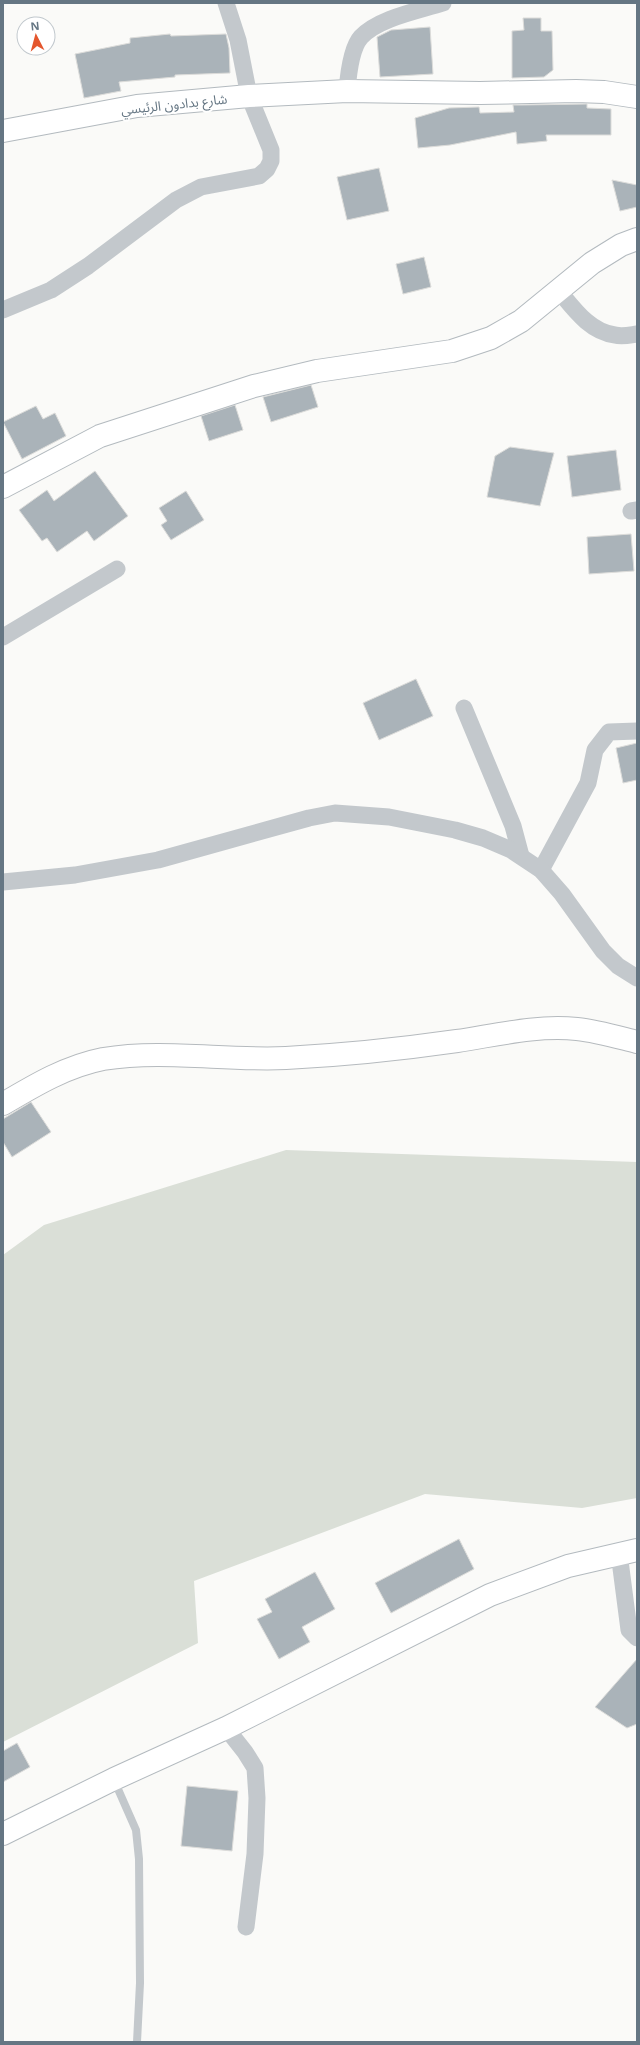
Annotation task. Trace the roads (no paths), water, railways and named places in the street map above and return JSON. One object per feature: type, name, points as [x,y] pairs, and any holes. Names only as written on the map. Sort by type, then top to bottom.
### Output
[{"type":"main road","name":"شارع بدادون الرئيسي","points":[[3,131],[137,106],[249,96],[347,91],[480,93],[576,91],[604,92],[637,97]]},
{"type":"main road","points":[[3,487],[100,436],[254,386],[318,371],[452,351],[491,338],[521,321],[592,263],[621,245],[637,239]]},
{"type":"main road","points":[[3,1104],[56,1074],[104,1059],[160,1056],[284,1058],[375,1051],[457,1041],[524,1029],[577,1029],[637,1042]]},
{"type":"main road","points":[[3,1834],[114,1779],[226,1728],[490,1595],[568,1566],[628,1551]]},
{"type":"street","points":[[3,310],[51,290],[88,266],[176,200],[201,187],[259,176],[267,169],[271,161],[271,150],[249,96],[238,40],[226,3]]},
{"type":"street","points":[[347,91],[350,69],[360,38],[372,28],[385,22],[443,3]]},
{"type":"street","points":[[559,291],[579,315],[598,330],[615,336],[637,334]]},
{"type":"street","points":[[3,637],[117,569]]},
{"type":"street","points":[[464,708],[513,826],[521,856]]},
{"type":"street","points":[[541,870],[588,783],[596,750],[610,732],[637,731]]},
{"type":"street","points":[[3,882],[75,875],[158,860],[309,818],[336,813],[389,817],[455,830],[483,838],[521,856],[541,870],[562,894],[603,951],[618,966],[637,978]]},
{"type":"street","points":[[628,1551],[629,1630],[637,1638]]},
{"type":"street","points":[[226,1728],[245,1752],[255,1768],[255,1854],[246,1927]]},
{"type":"lane","points":[[114,1779],[136,1830],[139,1859],[140,1983],[137,2042]]}]
